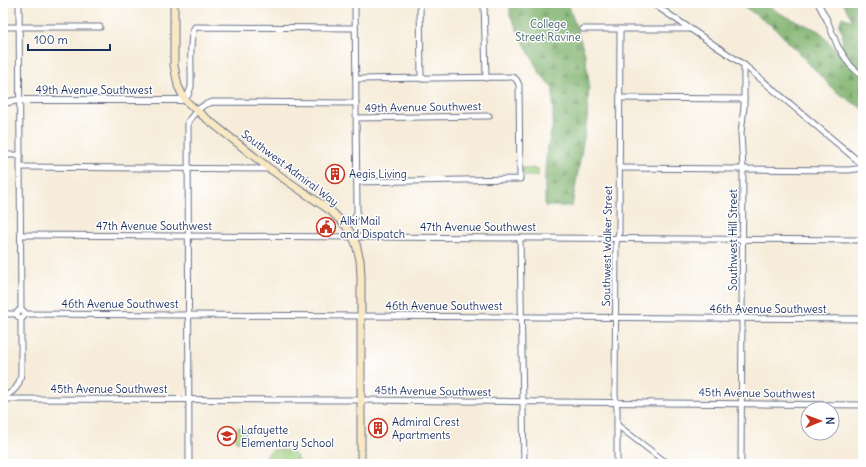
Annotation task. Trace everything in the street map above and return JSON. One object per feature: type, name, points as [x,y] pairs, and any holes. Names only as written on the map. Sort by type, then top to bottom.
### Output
[{"type":"main road","name":"Southwest Admiral Way","points":[[174,3],[174,65],[178,86],[185,100],[270,169],[331,212],[346,226],[353,236],[360,260],[361,464]]},
{"type":"street","points":[[3,398],[15,390],[21,379],[22,373],[19,3]]},
{"type":"street","points":[[346,226],[356,216],[357,212],[355,3]]},
{"type":"street","points":[[420,3],[421,79]]},
{"type":"street","points":[[484,3],[486,78]]},
{"type":"street","points":[[652,3],[744,65],[863,165]]},
{"type":"street","points":[[818,3],[838,47],[850,65],[863,77]]},
{"type":"street","points":[[3,27],[100,27]]},
{"type":"street","points":[[185,100],[190,87],[191,37],[194,28],[196,27],[355,28]]},
{"type":"street","points":[[584,29],[692,29]]},
{"type":"street","name":"Southwest Walker Street","points":[[617,464],[615,396],[616,243],[618,238],[620,29]]},
{"type":"street","name":"Southwest Hill Street","points":[[741,464],[743,169],[741,133],[744,99],[744,65]]},
{"type":"street","points":[[356,79],[515,78],[519,85],[520,179],[357,182]]},
{"type":"street","points":[[620,98],[744,99]]},
{"type":"street","name":"49th Avenue Southwest","points":[[3,103],[19,100],[185,100]]},
{"type":"street","name":"49th Avenue Southwest","points":[[197,111],[208,103],[212,102],[356,103]]},
{"type":"street","points":[[189,464],[188,122],[197,111]]},
{"type":"street","name":"49th Avenue Southwest","points":[[357,118],[489,116]]},
{"type":"street","points":[[3,155],[20,155]]},
{"type":"street","points":[[20,167],[270,169]]},
{"type":"street","points":[[619,168],[849,170],[863,168]]},
{"type":"street","name":"47th Avenue Southwest","points":[[21,235],[863,240]]},
{"type":"street","points":[[520,238],[524,464]]},
{"type":"street","name":"46th Avenue Southwest","points":[[3,314],[863,319]]},
{"type":"street","name":"45th Avenue Southwest","points":[[3,398],[863,405]]},
{"type":"street","points":[[617,426],[668,464]]},
{"type":"green space","name":"College Street Ravine","points":[[510,3],[568,3],[585,54],[589,82],[587,120],[572,206],[545,206],[545,171],[547,151],[553,123],[553,89],[539,72],[510,15]]},
{"type":"green space","points":[[739,3],[766,3],[779,13],[819,31],[841,56],[843,33],[839,26],[842,17],[853,21],[843,3],[863,3],[863,109],[835,91],[775,28]]},
{"type":"green space","points":[[523,168],[538,169],[538,176],[523,176]]},
{"type":"green space","points":[[239,427],[245,429],[246,442],[236,441],[234,437],[234,433]]},
{"type":"green space","points":[[273,450],[290,451],[296,455],[298,464],[263,464],[265,458]]},
{"type":"place","name":"Aegis Living","points":[[335,174]]},
{"type":"place","name":"Alki Mail and Dispatch","points":[[326,227]]},
{"type":"place","name":"Admiral Crest Apartments","points":[[378,428]]},
{"type":"place","name":"Lafayette Elementary School","points":[[227,436]]}]
